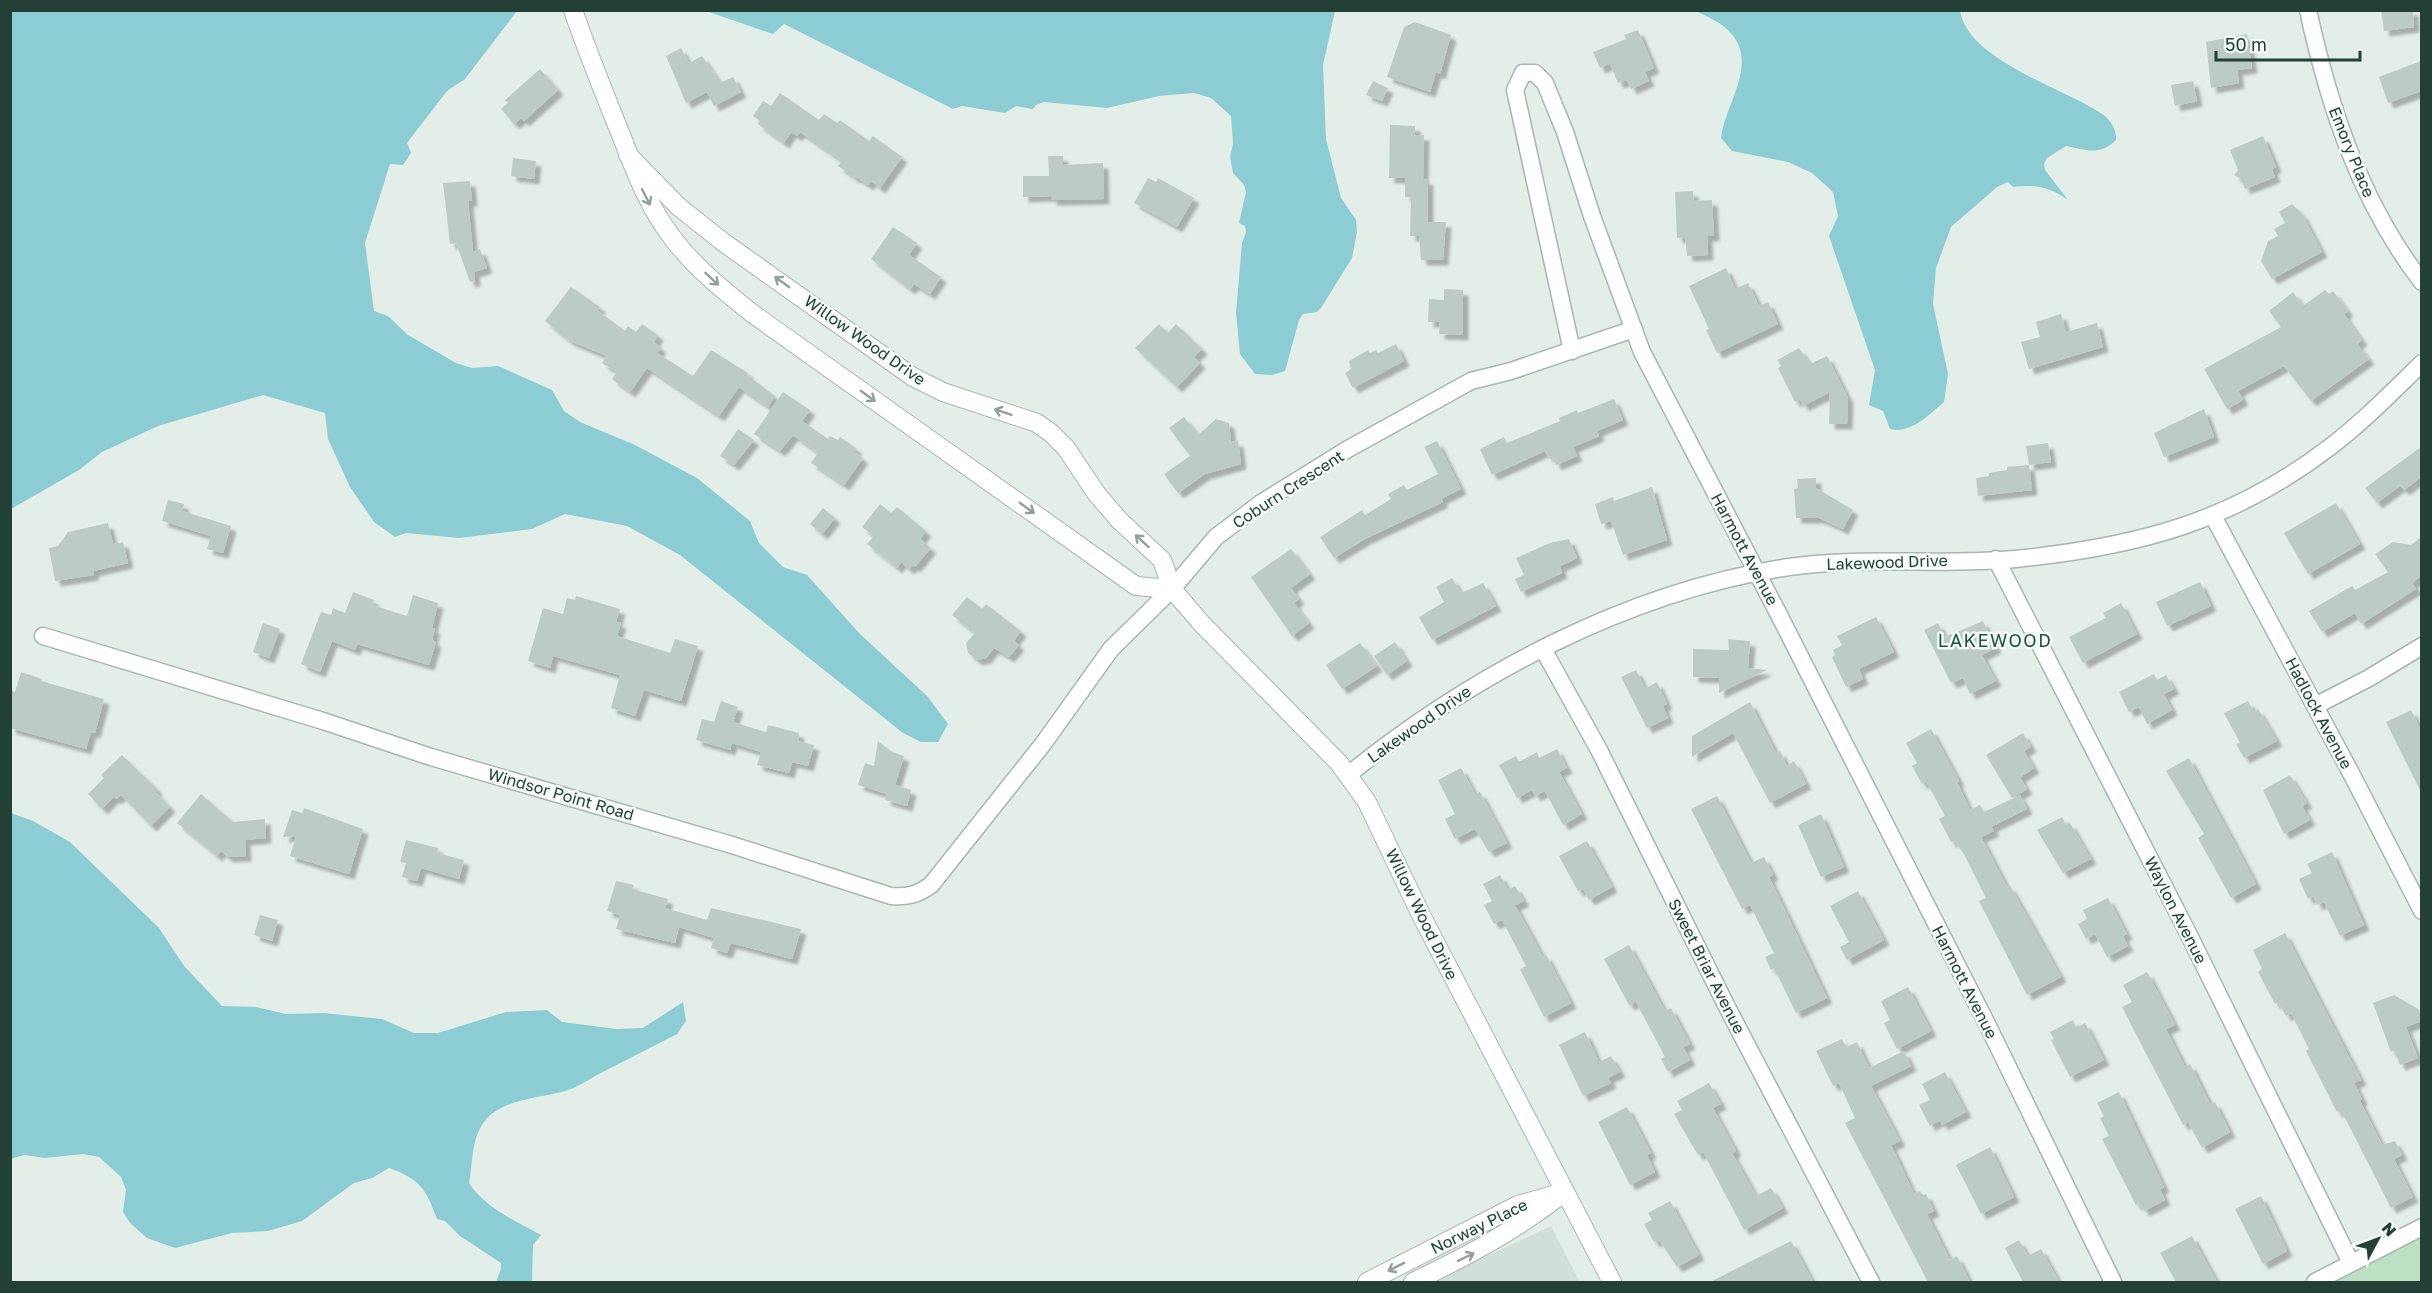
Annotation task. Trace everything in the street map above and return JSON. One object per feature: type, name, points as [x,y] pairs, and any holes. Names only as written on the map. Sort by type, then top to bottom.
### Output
[{"type":"street","name":"Emory Place","points":[[2308,10],[2332,102],[2360,178],[2384,226],[2421,282]]},
{"type":"street","name":"Willow Wood Drive","points":[[574,12],[589,59],[651,206],[671,237],[702,270],[753,314],[1136,586],[1172,589]]},
{"type":"street","name":"Harmott Avenue","points":[[1572,351],[1515,90],[1523,73],[1529,71],[1535,73],[1545,83],[1565,132],[1592,216],[1642,352],[1988,1026],[2113,1282]]},
{"type":"street","name":"Willow Wood Drive","points":[[628,154],[680,207],[723,242],[913,376],[943,392],[1037,423],[1066,448],[1096,493],[1119,520],[1162,560],[1172,589],[1202,624],[1348,775],[1366,802],[1420,915],[1612,1282]]},
{"type":"street","name":"Coburn Crescent","points":[[1026,765],[1111,649],[1172,589],[1216,537],[1261,503],[1348,449],[1471,381],[1511,371],[1634,329]]},
{"type":"street","name":"Lakewood Drive","points":[[1348,775],[1444,704],[1501,670],[1542,649],[1648,603],[1757,573],[1846,561],[2013,559],[2151,537],[2212,516],[2253,497],[2330,447],[2362,421],[2421,363]]},
{"type":"street","name":"Hadlock Avenue","points":[[2212,516],[2315,706],[2421,911]]},
{"type":"street","name":"Waylon Avenue","points":[[1996,559],[2194,945],[2350,1263]]},
{"type":"street","name":"Windsor Point Road","points":[[43,636],[323,721],[431,757],[732,845],[891,896],[907,897],[920,893],[931,885],[1026,765]]},
{"type":"street","points":[[2315,706],[2369,678],[2421,646]]},
{"type":"street","name":"Sweet Briar Avenue","points":[[1542,649],[1591,734],[1727,1007],[1871,1282]]},
{"type":"street","name":"Norway Place","points":[[1367,1282],[1518,1205],[1564,1192]]},
{"type":"street","name":"Norway Place","points":[[1413,1282],[1488,1246],[1527,1221],[1564,1192]]},
{"type":"street","points":[[2315,1282],[2421,1227]]},
{"type":"shaded area","points":[[1551,1226],[1580,1282],[1432,1282]]},
{"type":"green space","points":[[2421,1230],[2421,1282],[2318,1282]]},
{"type":"water","points":[[11,10],[517,11],[465,79],[447,91],[407,143],[411,153],[403,165],[390,164],[365,243],[374,311],[388,316],[408,335],[456,363],[472,368],[498,366],[552,390],[564,411],[580,422],[635,445],[697,478],[750,521],[759,543],[783,567],[807,575],[859,633],[928,697],[948,724],[938,742],[921,742],[903,733],[680,555],[627,526],[565,514],[532,529],[459,538],[406,533],[395,537],[374,522],[350,487],[328,439],[325,413],[263,395],[158,426],[102,452],[79,470],[11,509]]},
{"type":"water","points":[[706,11],[1335,11],[1323,65],[1326,139],[1341,198],[1356,220],[1357,232],[1352,258],[1321,308],[1317,312],[1303,314],[1299,320],[1285,371],[1272,375],[1255,374],[1240,354],[1236,313],[1242,243],[1246,232],[1245,226],[1239,223],[1246,192],[1244,185],[1233,173],[1230,157],[1233,144],[1231,116],[1211,98],[1194,93],[1159,96],[1107,108],[1044,102],[1033,109],[1016,106],[1005,113],[962,106],[953,109],[784,24],[773,34]]},
{"type":"water","points":[[1696,11],[1960,11],[1967,29],[1981,45],[2000,60],[2089,106],[2110,121],[2116,134],[2116,140],[2110,145],[2098,150],[2066,146],[2047,158],[2044,164],[2045,170],[2068,200],[2048,189],[2036,186],[2013,187],[2008,182],[1997,187],[1951,227],[1936,268],[1933,304],[1948,374],[1944,402],[1912,426],[1898,430],[1890,429],[1883,411],[1869,405],[1875,370],[1829,236],[1838,216],[1833,192],[1812,173],[1788,162],[1732,151],[1721,138],[1738,83],[1741,55],[1737,42],[1728,30]]},
{"type":"water","points":[[11,813],[33,821],[70,842],[159,928],[184,966],[222,1006],[256,1007],[286,1014],[323,1013],[382,1019],[414,1033],[438,1033],[506,1012],[547,1010],[562,1022],[617,1029],[643,1028],[683,1002],[686,1021],[677,1034],[577,1087],[509,1104],[484,1122],[475,1144],[469,1183],[492,1207],[541,1235],[533,1245],[532,1282],[496,1282],[501,1263],[460,1236],[445,1221],[437,1219],[420,1186],[408,1176],[389,1168],[372,1178],[354,1183],[302,1221],[268,1231],[232,1233],[175,1248],[147,1238],[130,1223],[123,1212],[126,1190],[121,1177],[99,1157],[83,1154],[45,1158],[24,1155],[11,1159]]},
{"type":"building","points":[[2381,10],[2413,10],[2414,27],[2384,31]]},
{"type":"building","points":[[1415,22],[1451,35],[1440,74],[1436,72],[1430,92],[1387,77],[1404,27]]},
{"type":"building","points":[[1638,30],[1654,68],[1645,72],[1649,81],[1631,89],[1627,80],[1618,83],[1610,64],[1600,68],[1593,52],[1626,39],[1624,35]]},
{"type":"building","points":[[2247,34],[2252,68],[2237,70],[2239,83],[2211,88],[2206,42]]},
{"type":"building","points":[[681,48],[689,63],[702,56],[720,83],[733,77],[741,92],[714,106],[707,92],[686,103],[666,56]]},
{"type":"building","points":[[2421,61],[2421,91],[2388,103],[2379,77]]},
{"type":"building","points":[[540,69],[558,90],[524,121],[521,118],[514,124],[501,109],[508,103],[505,100]]},
{"type":"building","points":[[1373,81],[1388,88],[1382,101],[1366,95]]},
{"type":"building","points":[[2193,81],[2197,101],[2175,106],[2171,85]]},
{"type":"building","points":[[780,93],[819,120],[824,114],[837,123],[840,120],[869,141],[873,136],[902,157],[880,188],[871,181],[868,185],[855,178],[838,166],[842,161],[800,132],[797,136],[791,132],[784,143],[758,124],[760,121],[753,116],[763,101],[771,106]]},
{"type":"building","points":[[1390,125],[1415,126],[1415,135],[1424,135],[1423,179],[1428,180],[1428,222],[1446,222],[1443,260],[1421,260],[1419,236],[1410,236],[1411,197],[1405,197],[1405,178],[1389,178]]},
{"type":"building","points":[[2263,136],[2276,167],[2272,169],[2275,177],[2245,189],[2241,179],[2234,175],[2238,170],[2230,150]]},
{"type":"building","points":[[1048,156],[1063,156],[1063,165],[1103,163],[1104,199],[1052,200],[1051,196],[1023,197],[1023,176],[1049,176]]},
{"type":"building","points":[[513,158],[536,161],[534,179],[511,176]]},
{"type":"building","points":[[1148,178],[1156,182],[1158,178],[1194,198],[1177,227],[1134,203]]},
{"type":"building","points":[[470,181],[472,201],[468,201],[473,252],[480,249],[487,268],[474,272],[475,281],[470,282],[456,243],[450,244],[443,183]]},
{"type":"building","points":[[1693,191],[1694,201],[1712,200],[1714,236],[1707,236],[1708,255],[1687,256],[1685,237],[1677,238],[1675,192]]},
{"type":"building","points":[[2292,204],[2302,214],[2322,252],[2272,279],[2261,261],[2268,241],[2278,236],[2274,229],[2285,223],[2279,212]]},
{"type":"building","points":[[893,227],[917,243],[909,255],[941,277],[930,294],[914,284],[910,289],[871,259]]},
{"type":"building","points":[[1726,268],[1735,289],[1748,283],[1759,306],[1768,302],[1778,324],[1717,353],[1706,330],[1709,329],[1689,286]]},
{"type":"building","points":[[571,287],[600,307],[598,311],[625,331],[628,326],[636,332],[642,324],[658,335],[654,342],[661,348],[657,353],[693,376],[711,350],[748,373],[747,375],[775,396],[768,407],[739,387],[719,416],[647,368],[630,392],[612,379],[617,372],[602,363],[607,356],[570,341],[545,321]]},
{"type":"building","points":[[1444,289],[1463,290],[1463,335],[1439,334],[1440,322],[1428,322],[1429,299],[1444,300]]},
{"type":"building","points":[[2325,290],[2329,294],[2333,291],[2348,311],[2344,314],[2362,340],[2357,344],[2369,359],[2311,401],[2284,366],[2238,391],[2243,400],[2227,409],[2204,369],[2281,327],[2269,311],[2293,292],[2303,306]]},
{"type":"building","points":[[2061,314],[2066,332],[2097,323],[2103,347],[2029,369],[2021,342],[2040,337],[2036,322]]},
{"type":"building","points":[[1159,324],[1168,333],[1176,324],[1202,349],[1194,357],[1200,363],[1177,387],[1135,348]]},
{"type":"building","points":[[1396,344],[1404,361],[1353,388],[1345,373],[1351,369],[1349,361],[1368,350],[1370,353],[1376,350],[1378,353]]},
{"type":"building","points":[[1799,348],[1810,364],[1827,356],[1848,398],[1847,424],[1829,424],[1830,392],[1803,406],[1800,399],[1795,402],[1778,368],[1781,366],[1777,360]]},
{"type":"building","points":[[783,392],[810,410],[802,421],[828,439],[830,436],[838,440],[840,437],[857,449],[854,452],[863,458],[844,485],[811,463],[818,453],[793,435],[780,451],[754,434]]},
{"type":"building","points":[[1614,399],[1623,420],[1597,431],[1599,436],[1573,447],[1577,456],[1556,465],[1552,456],[1548,457],[1545,451],[1492,475],[1480,449],[1504,437],[1507,443],[1560,421],[1559,418],[1577,410],[1578,413]]},
{"type":"building","points":[[2204,409],[2214,437],[2164,457],[2154,433]]},
{"type":"building","points":[[1184,417],[1198,435],[1216,419],[1229,423],[1231,442],[1238,441],[1241,464],[1205,474],[1178,493],[1164,474],[1190,456],[1169,428]]},
{"type":"building","points":[[738,429],[754,440],[734,465],[720,456]]},
{"type":"building","points":[[1437,441],[1461,489],[1441,499],[1443,502],[1365,539],[1334,558],[1320,537],[1362,510],[1365,515],[1391,499],[1388,494],[1404,485],[1407,490],[1438,474],[1424,447]]},
{"type":"building","points":[[2048,443],[2051,462],[2029,465],[2026,446]]},
{"type":"building","points":[[2421,447],[2421,477],[2404,490],[2400,486],[2377,503],[2365,488]]},
{"type":"building","points":[[2029,465],[2032,490],[1978,496],[1976,478],[2007,470],[2007,467]]},
{"type":"building","points":[[1816,478],[1816,488],[1853,510],[1843,529],[1819,518],[1796,518],[1794,489],[1798,488],[1797,479]]},
{"type":"building","points":[[1652,487],[1667,540],[1623,555],[1611,521],[1601,524],[1595,504],[1613,497],[1614,501]]},
{"type":"building","points":[[168,500],[184,504],[182,511],[231,526],[223,553],[207,549],[211,536],[162,521]]},
{"type":"building","points":[[2336,503],[2360,544],[2308,574],[2284,533]]},
{"type":"building","points":[[880,504],[891,513],[897,507],[926,531],[920,539],[931,548],[915,567],[912,565],[909,569],[901,562],[897,568],[867,544],[874,536],[862,527]]},
{"type":"building","points":[[823,508],[835,518],[822,534],[810,524]]},
{"type":"building","points":[[108,523],[113,544],[123,542],[128,563],[93,571],[94,575],[55,581],[49,548],[58,546],[68,532]]},
{"type":"building","points":[[2421,537],[2421,576],[2412,583],[2416,589],[2361,624],[2355,613],[2322,632],[2309,611],[2352,586],[2355,590],[2388,572],[2375,554],[2393,542],[2411,545]]},
{"type":"building","points":[[1569,539],[1577,558],[1560,566],[1562,573],[1521,592],[1515,579],[1524,575],[1516,558],[1550,543]]},
{"type":"building","points":[[1291,549],[1310,574],[1291,588],[1299,599],[1294,603],[1309,623],[1292,636],[1251,577]]},
{"type":"building","points":[[1452,578],[1461,593],[1483,583],[1496,606],[1432,640],[1419,617],[1444,602],[1436,587]]},
{"type":"building","points":[[2200,582],[2211,606],[2167,626],[2156,602]]},
{"type":"building","points":[[353,592],[374,600],[372,605],[407,616],[413,595],[438,603],[432,628],[435,629],[432,640],[436,642],[429,665],[357,644],[355,650],[332,641],[320,672],[301,664],[321,612],[331,615],[333,608],[345,613]]},
{"type":"building","points":[[576,596],[620,609],[616,622],[621,623],[617,636],[670,653],[675,639],[698,646],[681,701],[644,690],[635,716],[611,708],[620,675],[553,656],[550,668],[528,661],[543,608],[563,614],[567,598],[575,600]]},
{"type":"building","points":[[967,597],[982,609],[986,604],[1021,631],[1014,641],[1019,645],[1009,657],[994,648],[986,658],[977,660],[968,653],[966,643],[975,633],[952,615]]},
{"type":"building","points":[[2121,603],[2137,634],[2083,663],[2069,637],[2106,618],[2103,613]]},
{"type":"building","points":[[1876,617],[1894,652],[1859,669],[1863,679],[1846,687],[1832,657],[1835,655],[1833,650],[1842,645],[1837,636]]},
{"type":"building","points":[[1983,621],[1996,648],[1982,655],[1996,681],[1970,694],[1963,678],[1951,683],[1924,630],[1938,623],[1945,637]]},
{"type":"building","points":[[263,623],[280,629],[269,658],[253,652]]},
{"type":"building","points":[[1728,639],[1750,641],[1748,668],[1767,670],[1719,693],[1719,678],[1693,677],[1693,649],[1729,650]]},
{"type":"building","points":[[1395,642],[1407,661],[1387,675],[1374,656]]},
{"type":"building","points":[[1360,643],[1377,666],[1342,689],[1326,665]]},
{"type":"building","points":[[1636,670],[1645,689],[1657,682],[1667,704],[1663,706],[1668,718],[1647,728],[1621,677]]},
{"type":"building","points":[[21,672],[42,679],[41,681],[104,699],[95,733],[91,732],[86,749],[10,728],[10,690],[15,692]]},
{"type":"building","points":[[2154,674],[2157,680],[2166,675],[2174,689],[2164,694],[2172,710],[2147,724],[2139,707],[2129,712],[2119,692]]},
{"type":"building","points":[[721,701],[738,707],[733,722],[766,732],[768,725],[799,733],[798,741],[814,745],[808,766],[792,762],[789,773],[757,765],[761,752],[732,743],[730,750],[696,740],[702,719],[714,722]]},
{"type":"building","points":[[2248,701],[2254,712],[2258,709],[2277,741],[2244,758],[2236,744],[2240,743],[2224,713]]},
{"type":"building","points":[[1750,702],[1776,753],[1780,751],[1787,766],[1794,761],[1806,784],[1770,803],[1733,733],[1692,757],[1692,736]]},
{"type":"building","points":[[2411,710],[2421,730],[2421,792],[2386,722]]},
{"type":"building","points":[[1931,729],[1959,781],[1957,782],[1970,810],[1980,805],[1984,812],[2020,795],[2027,809],[1991,827],[1994,831],[1981,837],[2007,887],[2010,886],[2061,977],[2027,995],[1979,901],[1986,898],[1964,854],[1955,841],[1951,842],[1939,819],[1945,816],[1926,781],[1922,784],[1912,766],[1917,763],[1906,743]]},
{"type":"building","points":[[2023,733],[2031,747],[2024,751],[2034,768],[2020,777],[2027,789],[2012,798],[1986,755]]},
{"type":"building","points":[[878,741],[892,752],[904,756],[895,785],[911,790],[907,806],[885,800],[887,794],[858,785],[865,763],[874,766]]},
{"type":"building","points":[[1557,749],[1567,768],[1559,772],[1582,814],[1563,825],[1545,791],[1535,796],[1532,790],[1517,798],[1499,765],[1516,756],[1519,762],[1537,752],[1539,758]]},
{"type":"building","points":[[122,755],[157,789],[155,791],[170,807],[151,826],[121,795],[116,799],[114,797],[102,809],[88,794],[104,778],[101,775]]},
{"type":"building","points":[[2189,758],[2256,884],[2231,898],[2198,838],[2204,834],[2166,771]]},
{"type":"building","points":[[1461,768],[1475,794],[1480,792],[1507,843],[1489,852],[1475,829],[1455,839],[1445,819],[1455,814],[1438,780]]},
{"type":"building","points":[[2290,775],[2307,803],[2302,806],[2310,820],[2284,834],[2263,790]]},
{"type":"building","points":[[201,794],[233,822],[265,819],[266,838],[245,840],[246,856],[228,857],[221,851],[217,856],[177,823]]},
{"type":"building","points":[[1717,796],[1751,863],[1764,857],[1773,875],[1769,877],[1827,998],[1796,1013],[1774,968],[1771,970],[1765,957],[1774,953],[1750,905],[1742,909],[1691,809]]},
{"type":"building","points":[[304,808],[363,829],[349,874],[290,856],[296,836],[283,837],[292,810],[302,813]]},
{"type":"building","points":[[1821,814],[1844,867],[1821,877],[1798,825]]},
{"type":"building","points":[[2062,817],[2066,825],[2070,823],[2091,859],[2063,873],[2037,830]]},
{"type":"building","points":[[406,840],[438,848],[437,853],[464,860],[459,879],[421,868],[417,881],[402,877],[406,863],[400,862]]},
{"type":"building","points":[[1587,841],[1612,887],[1589,900],[1583,889],[1578,891],[1559,856]]},
{"type":"building","points":[[2332,852],[2364,925],[2340,936],[2324,902],[2317,905],[2313,896],[2308,899],[2299,879],[2312,873],[2307,864]]},
{"type":"building","points":[[1500,875],[1508,890],[1515,886],[1524,901],[1515,905],[1543,957],[1546,955],[1571,1003],[1544,1017],[1520,969],[1526,966],[1502,920],[1494,924],[1484,905],[1492,901],[1483,884]]},
{"type":"building","points":[[616,881],[634,885],[632,889],[668,899],[665,908],[707,920],[711,908],[801,929],[792,959],[731,943],[727,953],[711,948],[714,938],[679,927],[675,943],[616,929],[620,915],[607,911]]},
{"type":"building","points":[[1858,891],[1884,940],[1847,960],[1840,947],[1849,942],[1830,906]]},
{"type":"building","points":[[2108,898],[2127,934],[2123,936],[2128,946],[2107,957],[2095,934],[2086,939],[2078,924],[2087,919],[2083,910]]},
{"type":"building","points":[[260,915],[278,920],[272,941],[254,935]]},
{"type":"building","points":[[2285,933],[2361,1080],[2354,1083],[2362,1099],[2360,1101],[2382,1145],[2395,1141],[2402,1155],[2394,1159],[2413,1197],[2391,1208],[2341,1110],[2337,1112],[2306,1051],[2309,1049],[2291,1013],[2286,1016],[2278,1002],[2275,1004],[2258,972],[2262,969],[2253,950]]},
{"type":"building","points":[[1629,945],[1665,1011],[1671,1008],[1690,1044],[1683,1047],[1690,1060],[1668,1072],[1661,1059],[1665,1057],[1636,1002],[1629,1005],[1604,959]]},
{"type":"building","points":[[2147,972],[2175,1025],[2166,1029],[2185,1067],[2190,1064],[2210,1104],[2215,1102],[2230,1132],[2202,1148],[2188,1122],[2183,1125],[2122,1007],[2132,1002],[2123,985]]},
{"type":"building","points":[[1908,987],[1931,1031],[1897,1049],[1884,1023],[1890,1020],[1881,1001]]},
{"type":"building","points":[[2394,995],[2418,1009],[2421,1017],[2421,1021],[2406,1027],[2418,1058],[2400,1065],[2394,1050],[2391,1052],[2373,1003]]},
{"type":"building","points":[[2073,1020],[2076,1028],[2085,1023],[2104,1060],[2070,1077],[2051,1040],[2054,1039],[2050,1032]]},
{"type":"building","points":[[1585,1032],[1599,1062],[1611,1056],[1620,1072],[1608,1078],[1611,1083],[1583,1096],[1559,1045]]},
{"type":"building","points":[[1842,1039],[1846,1047],[1857,1042],[1869,1068],[1904,1051],[1911,1066],[1871,1086],[1900,1141],[1891,1145],[1914,1194],[1920,1191],[1923,1195],[1926,1194],[1934,1211],[1927,1214],[1950,1260],[1957,1256],[1970,1282],[1928,1282],[1845,1123],[1855,1118],[1839,1083],[1833,1086],[1816,1051]]},
{"type":"building","points":[[1945,1072],[1966,1112],[1942,1125],[1940,1120],[1930,1126],[1919,1105],[1930,1100],[1922,1084]]},
{"type":"building","points":[[1709,1083],[1721,1104],[1713,1108],[1736,1151],[1732,1153],[1756,1196],[1771,1188],[1783,1208],[1744,1230],[1703,1152],[1698,1155],[1674,1114],[1682,1110],[1677,1101]]},
{"type":"building","points":[[2119,1092],[2164,1187],[2160,1189],[2165,1200],[2144,1211],[2139,1203],[2136,1205],[2102,1139],[2109,1136],[2100,1118],[2104,1116],[2097,1103]]},
{"type":"building","points":[[1627,1107],[1651,1153],[1647,1155],[1655,1172],[1630,1185],[1598,1122]]},
{"type":"building","points":[[1990,1147],[2014,1197],[1981,1214],[1956,1165]]},
{"type":"building","points":[[2261,1196],[2287,1251],[2263,1264],[2235,1209]]},
{"type":"building","points":[[1670,1201],[1699,1255],[1677,1267],[1659,1240],[1654,1242],[1644,1224],[1652,1220],[1648,1213]]},
{"type":"building","points":[[2192,1236],[2217,1282],[2176,1282],[2160,1253]]},
{"type":"building","points":[[2019,1240],[2028,1256],[2041,1249],[2059,1282],[2023,1282],[2005,1248]]},
{"type":"building","points":[[1791,1241],[1813,1282],[1710,1282]]},
{"type":"district","name":"LAKEWOOD","points":[[1995,641]]}]
